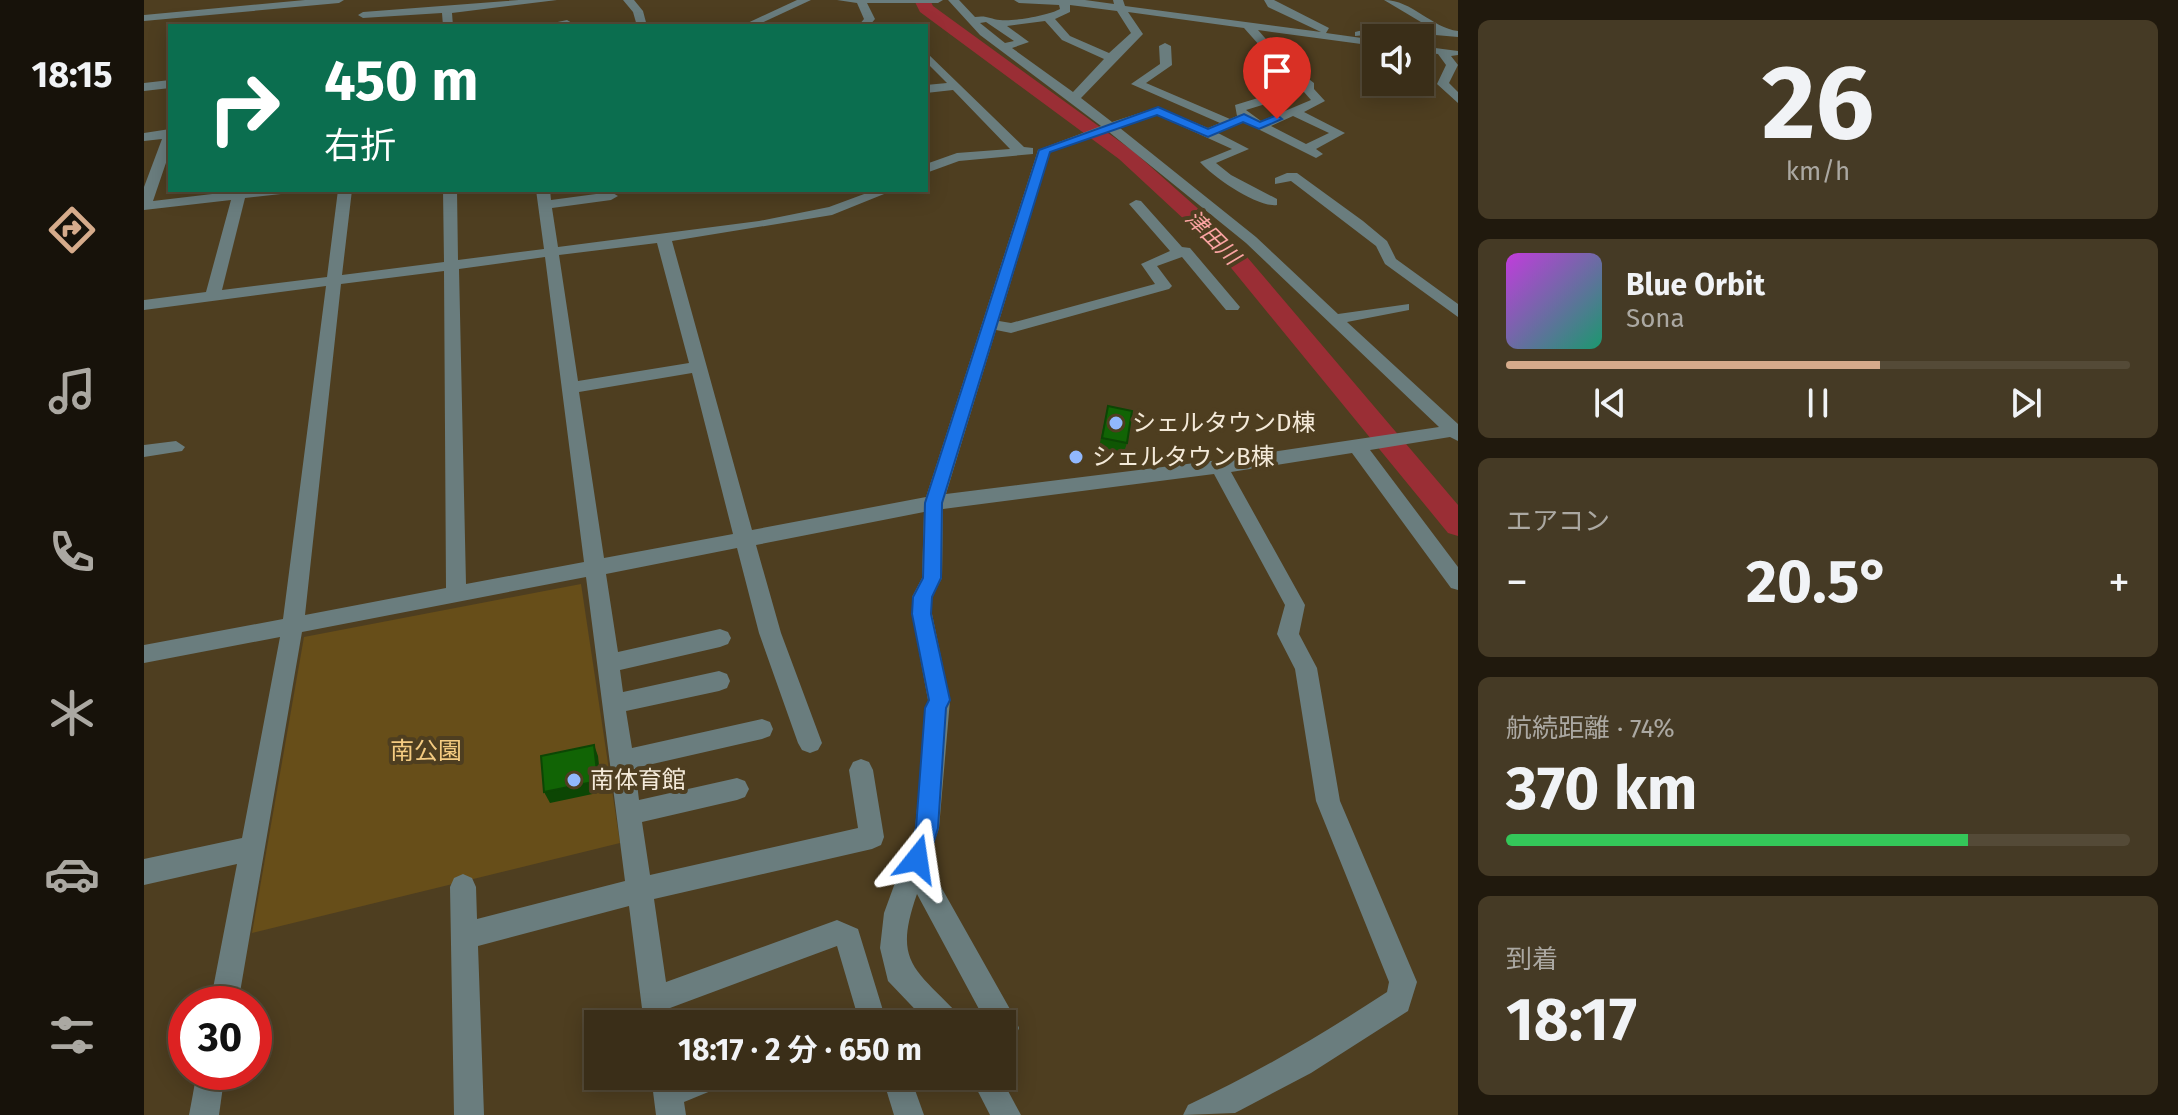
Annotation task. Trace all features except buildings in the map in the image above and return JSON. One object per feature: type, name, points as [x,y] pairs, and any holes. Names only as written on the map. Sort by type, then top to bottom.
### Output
[{"type":"street","points":[[144,18],[217,6],[285,7],[339,0]]},
{"type":"street","points":[[366,0],[362,20],[507,15]]},
{"type":"street","points":[[448,19],[529,1],[552,0]]},
{"type":"street","points":[[628,0],[638,11],[641,24]]},
{"type":"street","points":[[751,24],[806,0]]},
{"type":"street","points":[[842,0],[862,3],[938,0]]},
{"type":"street","points":[[953,0],[970,21],[1002,47],[1112,128],[1208,185],[1272,202]]},
{"type":"street","points":[[1019,0],[1120,4],[1152,13],[1362,41]]},
{"type":"street","points":[[1074,98],[1111,58],[1142,31],[1139,22],[1171,0]]},
{"type":"street","points":[[1269,0],[1272,5],[1343,38],[1401,29],[1453,34]]},
{"type":"street","points":[[1389,0],[1453,34]]},
{"type":"street","points":[[998,24],[1048,18],[1066,10],[1058,1]]},
{"type":"street","points":[[862,3],[870,14],[864,24]]},
{"type":"street","points":[[1120,4],[1138,34]]},
{"type":"street","points":[[970,21],[988,18],[1023,42],[1002,47]]},
{"type":"street","points":[[1048,18],[1066,38],[1111,58]]},
{"type":"street","points":[[559,24],[567,23]]},
{"type":"street","points":[[1248,26],[1281,63],[1310,86],[1239,108],[1244,117],[1310,152],[1339,133],[1294,112]]},
{"type":"street","points":[[1165,46],[1166,65],[1137,84],[1230,123]]},
{"type":"street","points":[[1434,50],[1458,53]]},
{"type":"street","points":[[1441,51],[1452,65],[1443,84],[1458,99]]},
{"type":"street","points":[[928,57],[1021,152]]},
{"type":"street","points":[[144,87],[168,84]]},
{"type":"street","points":[[928,89],[955,86]]},
{"type":"street","points":[[1259,126],[1319,101],[1306,87]]},
{"type":"street","points":[[928,168],[957,157],[1044,150],[1158,111],[1243,149],[1207,162],[1208,185],[1251,240],[1457,432]]},
{"type":"street","points":[[1208,133],[1244,117]]},
{"type":"street","points":[[144,137],[168,134]]},
{"type":"street","points":[[168,139],[146,189],[144,206],[267,192]]},
{"type":"street","points":[[935,1010],[898,971],[893,948],[897,913],[927,828],[939,700],[922,614],[922,597],[932,578],[934,503],[1044,150]]},
{"type":"street","points":[[1280,181],[1292,176],[1358,224],[1382,244],[1390,261],[1458,312]]},
{"type":"street","points":[[227,986],[293,625],[345,192]]},
{"type":"street","points":[[450,192],[456,595]]},
{"type":"street","points":[[144,305],[759,225],[832,211],[882,192]]},
{"type":"street","points":[[213,296],[239,196]]},
{"type":"street","points":[[611,196],[544,197],[656,1010]]},
{"type":"street","points":[[1136,204],[1185,251],[1232,307]]},
{"type":"street","points":[[663,236],[770,633],[810,743]]},
{"type":"street","points":[[991,324],[1011,328],[1164,286],[1148,264],[1185,251]]},
{"type":"street","points":[[1335,319],[1403,307]]},
{"type":"street","points":[[569,388],[697,367]]},
{"type":"street","points":[[144,654],[934,503],[1219,467],[1457,432]]},
{"type":"street","points":[[1357,446],[1458,582]]},
{"type":"street","points":[[144,451],[176,447]]},
{"type":"street","points":[[1198,1115],[1239,1098],[1325,1050],[1398,1001],[1403,982],[1328,801],[1306,668],[1288,634],[1295,605],[1219,467]]},
{"type":"street","points":[[607,664],[720,638]]},
{"type":"street","points":[[613,704],[719,681]]},
{"type":"street","points":[[620,761],[762,729]]},
{"type":"street","points":[[464,936],[639,890],[872,837],[861,770]]},
{"type":"street","points":[[628,814],[737,789]]},
{"type":"street","points":[[144,872],[252,848]]},
{"type":"street","points":[[915,865],[995,1010]]},
{"type":"street","points":[[463,887],[469,1115]]},
{"type":"street","points":[[661,1010],[837,933],[849,938],[865,1010]]},
{"type":"street","points":[[204,1115],[208,1090]]},
{"type":"street","points":[[901,1090],[909,1115]]},
{"type":"street","points":[[992,1090],[1006,1115]]},
{"type":"green space","name":"南公園","points":[[581,584],[620,843],[252,933],[304,637]]},
{"type":"waterway","name":"津田川","points":[[922,0],[926,9],[1126,155],[1222,242],[1458,525]]},
{"type":"place","name":"シェルタウンD棟","points":[[1116,423]]},
{"type":"place","name":"シェルタウンB棟","points":[[1076,457]]},
{"type":"place","name":"南体育館","points":[[574,780]]},
{"type":"route","points":[[917,859],[927,828],[939,700],[922,614],[922,597],[932,578],[930,533],[934,503],[1044,150],[1158,111],[1208,133],[1244,117],[1259,126],[1277,119]]}]
